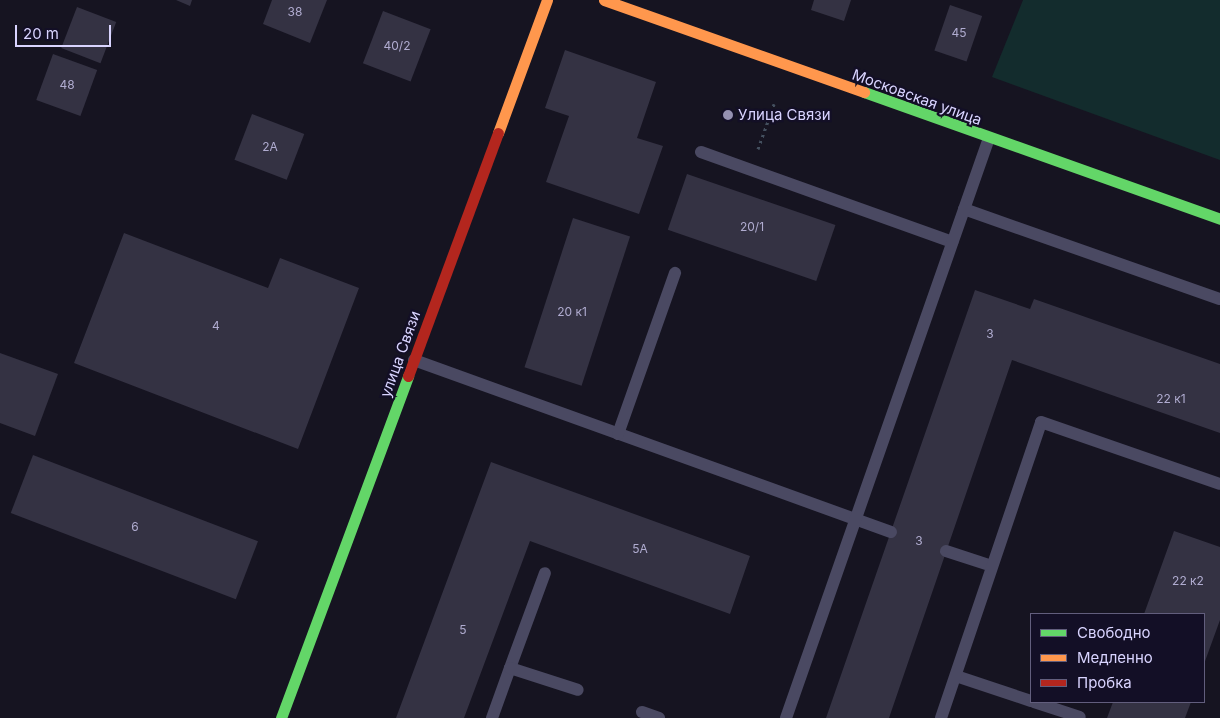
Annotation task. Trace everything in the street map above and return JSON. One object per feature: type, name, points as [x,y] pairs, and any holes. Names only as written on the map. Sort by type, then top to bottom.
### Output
[{"type":"street","name":"улица Связи","points":[[281,718],[547,0]]},
{"type":"street","name":"Московская улица","points":[[604,0],[1220,219]]},
{"type":"lane","points":[[786,718],[989,138]]},
{"type":"lane","points":[[701,152],[952,242]]},
{"type":"lane","points":[[964,209],[1220,299]]},
{"type":"lane","points":[[618,434],[675,273]]},
{"type":"lane","points":[[414,360],[892,532]]},
{"type":"lane","points":[[941,718],[1041,422],[1220,484]]},
{"type":"lane","points":[[946,551],[992,566]]},
{"type":"lane","points":[[492,718],[545,574]]},
{"type":"lane","points":[[510,668],[578,690]]},
{"type":"lane","points":[[956,676],[1030,700]]},
{"type":"lane","points":[[1039,703],[1080,717]]},
{"type":"lane","points":[[642,712],[659,718]]},
{"type":"path","points":[[751,170],[774,104]]},
{"type":"green space","points":[[1023,0],[1220,0],[1220,160],[992,77]]},
{"type":"building","points":[[176,0],[192,0],[190,6]]},
{"type":"building","points":[[272,0],[327,0],[310,43],[263,24]]},
{"type":"building","points":[[814,0],[851,0],[844,21],[811,10]]},
{"type":"building","points":[[950,5],[982,16],[967,61],[934,50]]},
{"type":"building","points":[[77,7],[116,22],[100,63],[61,48]]},
{"type":"building","points":[[383,11],[431,29],[411,82],[363,63]]},
{"type":"building","points":[[565,50],[656,82],[637,138],[663,146],[639,214],[546,182],[569,116],[545,108]]},
{"type":"building","points":[[53,54],[97,70],[80,116],[36,100]]},
{"type":"building","points":[[252,114],[304,134],[287,180],[234,160]]},
{"type":"building","points":[[687,174],[835,225],[816,281],[668,230]]},
{"type":"building","points":[[573,218],[630,237],[582,386],[524,367]]},
{"type":"building","points":[[124,233],[268,288],[280,258],[359,288],[298,449],[74,363]]},
{"type":"building","points":[[975,290],[1030,309],[1034,299],[1220,364],[1220,433],[1012,360],[889,718],[826,718]]},
{"type":"building","points":[[0,353],[58,374],[35,436],[0,423]]},
{"type":"building","points":[[33,455],[258,541],[236,599],[11,513]]},
{"type":"building","points":[[491,462],[750,556],[730,614],[530,541],[464,718],[396,718]]},
{"type":"building","points":[[1174,531],[1220,547],[1220,620],[1205,661],[1205,613],[1144,613]]},
{"type":"building","points":[[1113,703],[1191,703],[1185,718],[1107,718]]},
{"type":"traffic: fast","points":[[864,92],[1220,219]]},
{"type":"traffic: fast","points":[[281,718],[408,376]]},
{"type":"traffic: slow","points":[[498,133],[547,0]]},
{"type":"traffic: slow","points":[[604,0],[864,92]]},
{"type":"traffic: jam","points":[[408,376],[498,133]]},
{"type":"place","name":"Улица Связи","points":[[728,115]]}]
